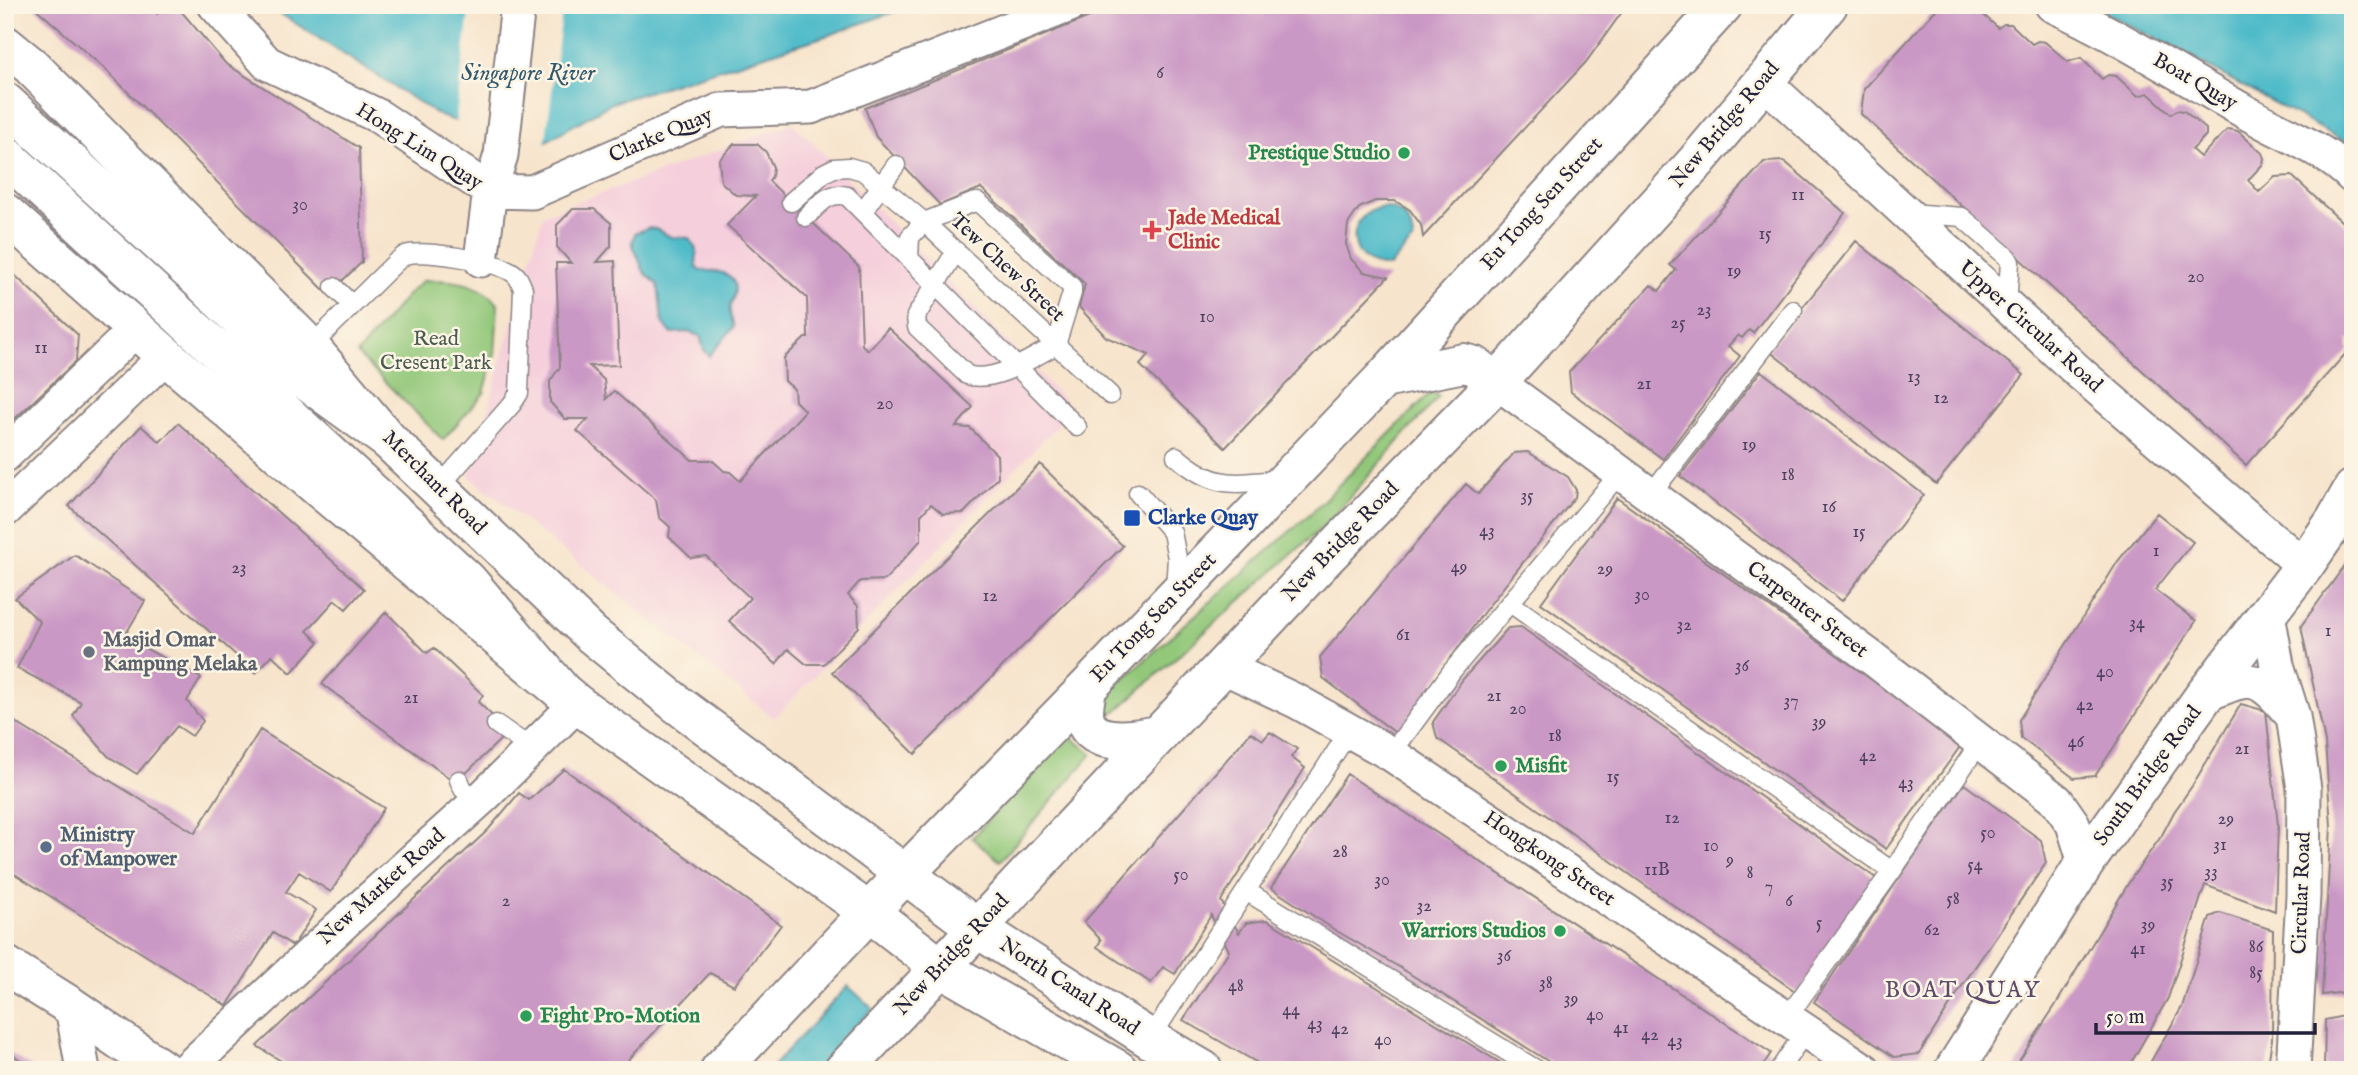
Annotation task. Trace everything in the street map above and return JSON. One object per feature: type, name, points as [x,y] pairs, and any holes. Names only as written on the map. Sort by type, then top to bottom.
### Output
[{"type":"main road","name":"Eu Tong Sen Street","points":[[720,1070],[906,873],[1383,379],[1723,5]]},
{"type":"main road","name":"New Bridge Road","points":[[844,1070],[1325,558],[1497,382],[1696,162],[1828,5]]},
{"type":"main road","name":"Merchant Road","points":[[5,45],[31,66],[310,347],[388,440],[591,634],[677,704],[906,873]]},
{"type":"main road","points":[[5,102],[204,285],[290,369],[388,440]]},
{"type":"main road","points":[[5,155],[468,581],[568,696]]},
{"type":"main road","points":[[5,213],[319,488],[568,696],[869,912],[940,967],[1118,1070]]},
{"type":"main road","points":[[1383,379],[1464,363],[1475,366],[1497,382]]},
{"type":"main road","name":"South Bridge Road","points":[[1954,1070],[2085,863],[2204,696],[2347,510]]},
{"type":"main road","points":[[1087,688],[1083,712],[1093,731],[1108,740],[1130,740],[1159,735]]},
{"type":"main road","name":"North Canal Road","points":[[906,873],[977,928],[1203,1070]]},
{"type":"main road","points":[[5,965],[72,1007],[163,1070]]},
{"type":"street","name":"Hong Lim Quay","points":[[215,5],[267,63],[378,116],[490,191]]},
{"type":"street","points":[[481,260],[490,191],[500,155],[518,5]]},
{"type":"street","name":"Clarke Quay","points":[[490,191],[532,192],[720,110],[811,107],[1070,5]]},
{"type":"street","name":"Boat Quay","points":[[2052,5],[2089,22],[2347,167]]},
{"type":"street","name":"Upper Circular Road","points":[[1763,81],[2168,451],[2304,566]]},
{"type":"street","points":[[5,455],[136,329]]},
{"type":"street","points":[[5,510],[166,356]]},
{"type":"street","name":"Carpenter Street","points":[[1497,382],[1651,494],[2057,801],[2073,824],[2085,863]]},
{"type":"street","points":[[60,403],[89,429]]},
{"type":"street","name":"Circular Road","points":[[2268,614],[2277,665],[2293,716],[2302,768],[2305,815],[2293,1070]]},
{"type":"street","name":"Hongkong Street","points":[[1224,667],[1350,730],[1391,754],[1864,1070]]},
{"type":"street","points":[[2204,696],[2234,683],[2257,681],[2271,690],[2293,716]]},
{"type":"street","name":"New Market Road","points":[[186,1070],[370,898],[469,791],[532,748],[568,696]]},
{"type":"street","points":[[72,1007],[83,1070]]},
{"type":"lane","points":[[5,37],[19,37],[86,104],[86,121]]},
{"type":"lane","points":[[863,211],[896,165]]},
{"type":"lane","points":[[792,202],[824,173],[834,168],[849,167],[863,171],[925,222],[978,202],[1071,286],[1072,293],[1056,345],[1018,366],[986,377],[967,375],[917,327],[916,316],[956,251]]},
{"type":"lane","points":[[806,217],[830,195],[847,196],[1077,427]]},
{"type":"lane","name":"Tew Chew Street","points":[[909,258],[910,237],[925,222],[1110,395]]},
{"type":"lane","points":[[310,347],[405,256],[420,254],[481,260],[512,271],[519,278],[523,289],[519,393],[438,488]]},
{"type":"lane","points":[[334,287],[352,305]]},
{"type":"lane","points":[[1651,494],[1793,310]]},
{"type":"lane","points":[[1176,456],[1189,468],[1213,481],[1230,484],[1287,479]]},
{"type":"lane","points":[[1391,754],[1452,671],[1621,472]]},
{"type":"lane","points":[[1138,493],[1172,532],[1177,558],[1175,597]]},
{"type":"lane","points":[[1510,603],[1892,871]]},
{"type":"lane","points":[[496,724],[532,748]]},
{"type":"lane","points":[[1150,1039],[1350,730]]},
{"type":"lane","points":[[1779,1070],[1796,1025],[1892,871],[1981,741]]},
{"type":"lane","points":[[1246,891],[1537,1070]]},
{"type":"shaded area","points":[[793,123],[1073,409],[774,718],[469,476],[543,215]]},
{"type":"green space","name":"Read Cresent Park","points":[[424,280],[474,286],[491,296],[498,304],[495,353],[484,393],[443,440],[357,354],[410,292]]},
{"type":"green space","points":[[1431,392],[1439,396],[1327,523],[1115,712],[1104,714],[1098,706],[1103,697],[1312,512]]},
{"type":"green space","points":[[1066,733],[1092,754],[1000,861],[972,838]]},
{"type":"water","name":"Singapore River","points":[[267,5],[913,5],[832,34],[612,103],[536,147],[440,116]]},
{"type":"water","points":[[2090,5],[2353,5],[2353,146],[2171,47]]},
{"type":"water","points":[[1384,207],[1405,218],[1411,227],[1413,240],[1390,266],[1376,265],[1365,259],[1358,251],[1355,240],[1361,219],[1370,211]]},
{"type":"water","points":[[648,228],[671,237],[689,238],[697,250],[696,266],[700,271],[719,272],[733,281],[735,287],[730,315],[734,327],[709,356],[700,336],[688,332],[671,333],[662,321],[658,285],[644,272],[632,243],[635,233]]},
{"type":"water","points":[[848,986],[873,1009],[815,1070],[769,1070]]},
{"type":"pier","points":[[470,5],[563,5],[545,146],[538,151],[455,125]]},
{"type":"building","points":[[32,5],[150,5],[157,14],[165,5],[176,5],[225,63],[359,148],[362,262],[328,294],[105,69]]},
{"type":"building","points":[[1119,5],[1627,5],[1586,62],[1423,237],[1421,225],[1410,210],[1395,201],[1375,201],[1359,208],[1348,224],[1346,244],[1351,259],[1364,272],[1388,277],[1225,448],[1140,365],[1149,355],[1106,337],[1079,307],[1085,284],[981,188],[940,205],[876,137],[865,108]]},
{"type":"building","points":[[1940,5],[1967,5],[1967,10],[1978,10],[1998,28],[2011,24],[2032,44],[2045,42],[2068,62],[2081,58],[2102,79],[2108,75],[2116,76],[2138,96],[2148,93],[2171,114],[2177,110],[2184,111],[2206,129],[2206,135],[2192,150],[2200,157],[2228,129],[2238,131],[2264,158],[2263,164],[2248,180],[2259,192],[2275,177],[2292,176],[2353,232],[2353,340],[2348,340],[2348,351],[2246,465],[1861,114],[1864,89]]},
{"type":"building","points":[[734,144],[757,144],[766,152],[773,167],[769,181],[859,267],[862,345],[868,350],[888,328],[973,407],[956,427],[970,428],[997,455],[998,477],[964,513],[943,514],[931,504],[921,515],[921,540],[885,580],[860,581],[848,595],[858,606],[859,627],[824,664],[806,664],[788,649],[776,664],[729,621],[750,598],[706,556],[691,558],[669,537],[670,527],[659,517],[656,500],[577,431],[588,419],[565,419],[550,402],[550,381],[560,367],[556,263],[571,263],[557,247],[557,225],[573,209],[594,209],[611,223],[611,246],[597,262],[615,261],[619,365],[589,366],[604,380],[606,399],[614,391],[692,460],[712,460],[740,481],[805,411],[795,401],[794,389],[785,381],[784,358],[808,338],[807,298],[727,225],[756,196],[736,195],[721,182],[719,160]]},
{"type":"building","points":[[1784,161],[1845,213],[1753,333],[1749,330],[1742,338],[1738,335],[1728,346],[1740,356],[1663,459],[1571,392],[1569,372],[1651,285],[1659,291],[1676,270],[1670,265],[1764,162]]},
{"type":"building","points":[[1856,241],[2024,375],[1936,484],[1768,350]]},
{"type":"building","points":[[5,266],[78,335],[76,361],[5,428]]},
{"type":"building","points":[[1761,371],[1924,495],[1842,601],[1680,476]]},
{"type":"building","points":[[178,423],[364,589],[346,609],[335,600],[307,631],[319,642],[291,673],[272,655],[256,673],[69,506],[141,426],[160,442]]},
{"type":"building","points":[[1528,452],[1568,477],[1576,490],[1575,497],[1483,613],[1397,734],[1323,678],[1320,657],[1466,484],[1478,494],[1514,453]]},
{"type":"building","points":[[1040,464],[1123,546],[915,754],[832,672]]},
{"type":"building","points":[[1617,498],[1962,744],[1886,849],[1541,603]]},
{"type":"building","points":[[2157,513],[2193,542],[2155,590],[2196,621],[2095,776],[2074,778],[2021,738],[2019,720],[2118,561]]},
{"type":"building","points":[[2353,554],[2353,991],[2322,995],[2331,826],[2325,742],[2301,626]]},
{"type":"building","name":"Masjid Omar Kampung Melaka","points":[[75,555],[145,601],[124,637],[201,678],[187,701],[203,721],[192,736],[177,726],[137,774],[108,756],[73,716],[81,702],[17,668],[40,622],[15,598]]},
{"type":"building","points":[[386,612],[427,653],[434,648],[483,695],[478,702],[499,722],[504,736],[456,783],[322,684]]},
{"type":"building","points":[[1521,627],[1880,881],[1799,994],[1437,738],[1433,722],[1463,679],[1508,628]]},
{"type":"building","points":[[2241,704],[2266,711],[2278,826],[2275,911],[2205,885],[2168,998],[2127,1070],[2013,1070],[2131,879],[2162,835]]},
{"type":"building","points":[[5,716],[195,833],[260,730],[384,808],[331,892],[299,872],[286,892],[316,910],[293,946],[273,933],[227,1006],[5,868]]},
{"type":"building","points":[[1251,732],[1263,740],[1270,732],[1297,749],[1291,757],[1305,768],[1221,901],[1239,933],[1246,923],[1267,920],[1512,1070],[1270,1070],[1183,1020],[1229,951],[1211,915],[1175,974],[1163,967],[1151,983],[1097,947],[1101,940],[1084,922]]},
{"type":"building","points":[[564,769],[781,925],[734,986],[710,973],[619,1070],[296,1070],[257,1046],[488,830],[519,793],[529,800]]},
{"type":"building","points":[[1347,774],[1771,1053],[1760,1070],[1562,1070],[1271,888]]},
{"type":"building","points":[[1964,784],[2041,840],[2046,863],[1919,1054],[1894,1057],[1814,1002]]},
{"type":"building","points":[[2220,913],[2273,930],[2272,1039],[2268,1065],[2265,1070],[2146,1070],[2182,1007],[2210,917]]},
{"type":"building","points":[[2353,1014],[2353,1070],[2324,1070],[2325,1020]]},
{"type":"building","points":[[5,1050],[36,1070],[5,1070]]},
{"type":"place","name":"Prestique Studio","points":[[1404,153]]},
{"type":"place","name":"Jade Medical Clinic","points":[[1152,230]]},
{"type":"place","name":"Clarke Quay","points":[[1132,518]]},
{"type":"place","name":"Masjid Omar Kampung Melaka","points":[[89,652]]},
{"type":"place","name":"Misfit","points":[[1501,766]]},
{"type":"place","name":"Ministry of Manpower","points":[[46,847]]},
{"type":"place","name":"Warriors Studios","points":[[1560,931]]},
{"type":"place","name":"Fight Pro-Motion","points":[[526,1016]]},
{"type":"district","name":"BOAT QUAY","points":[[1963,990]]}]
